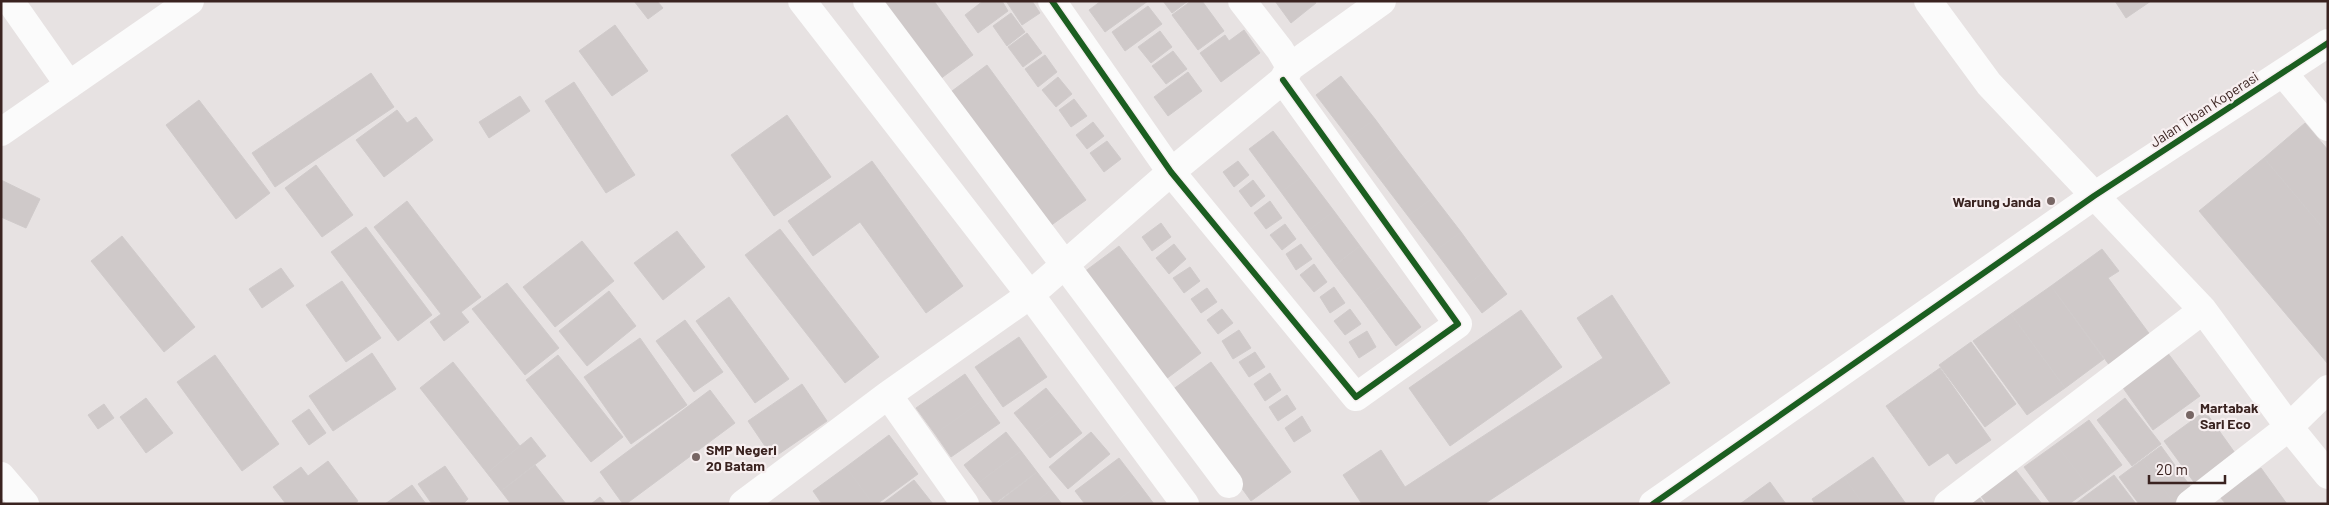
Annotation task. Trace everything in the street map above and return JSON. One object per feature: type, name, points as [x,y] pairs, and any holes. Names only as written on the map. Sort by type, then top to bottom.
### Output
[{"type":"street","points":[[10,1],[69,85]]},
{"type":"street","points":[[802,1],[1030,295],[1185,504]]},
{"type":"street","points":[[867,1],[1229,484]]},
{"type":"street","points":[[1052,1],[1170,172],[1356,397],[1458,324],[1286,73],[1280,50],[1242,1]]},
{"type":"street","points":[[743,504],[888,395],[1030,295],[1286,73],[1382,1]]},
{"type":"street","points":[[1928,1],[1989,84],[2203,310],[2289,427],[2328,475]]},
{"type":"street","points":[[1,132],[69,85],[172,6]]},
{"type":"street","name":"Jalan Tiban Koperasi","points":[[1652,504],[2094,196],[2328,43]]},
{"type":"street","points":[[2283,73],[2328,127]]},
{"type":"street","points":[[1948,504],[2203,310]]},
{"type":"street","points":[[2190,504],[2289,427],[2328,389]]},
{"type":"street","points":[[888,395],[965,504]]},
{"type":"street","points":[[1,476],[25,504]]},
{"type":"building","points":[[634,1],[657,1],[663,8],[648,19]]},
{"type":"building","points":[[882,1],[934,1],[973,55],[940,79]]},
{"type":"building","points":[[983,1],[1002,1],[1008,11],[978,33],[965,15]]},
{"type":"building","points":[[1006,1],[1032,1],[1040,13],[1022,25]]},
{"type":"building","points":[[1101,1],[1148,1],[1105,32],[1089,10]]},
{"type":"building","points":[[1163,1],[1188,1],[1172,13]]},
{"type":"building","points":[[1191,1],[1202,1],[1224,31],[1198,50],[1172,15]]},
{"type":"building","points":[[1275,1],[1315,1],[1316,3],[1291,23]]},
{"type":"building","points":[[2115,1],[2151,1],[2126,18]]},
{"type":"building","points":[[1148,6],[1162,24],[1125,51],[1112,32]]},
{"type":"building","points":[[1011,13],[1025,32],[1007,46],[993,26]]},
{"type":"building","points":[[615,25],[648,71],[612,96],[579,51]]},
{"type":"building","points":[[1244,30],[1260,53],[1221,82],[1200,53],[1225,35],[1229,41]]},
{"type":"building","points":[[1160,31],[1172,47],[1151,63],[1138,47]]},
{"type":"building","points":[[1027,33],[1042,53],[1023,67],[1008,47]]},
{"type":"building","points":[[1173,51],[1187,69],[1166,84],[1152,66]]},
{"type":"building","points":[[1045,55],[1057,72],[1038,87],[1025,69]]},
{"type":"building","points":[[987,65],[1086,200],[1046,229],[948,94]]},
{"type":"building","points":[[1188,72],[1202,91],[1168,116],[1154,97]]},
{"type":"building","points":[[371,73],[394,107],[275,187],[252,153]]},
{"type":"building","points":[[1341,76],[1375,119],[1349,138],[1316,95]]},
{"type":"building","points":[[1058,77],[1072,94],[1056,107],[1042,90]]},
{"type":"building","points":[[574,82],[635,175],[606,193],[545,101]]},
{"type":"building","points":[[520,96],[530,111],[489,138],[479,122]]},
{"type":"building","points":[[1074,99],[1087,116],[1071,127],[1059,110]]},
{"type":"building","points":[[199,100],[270,193],[236,219],[166,125]]},
{"type":"building","points":[[397,110],[407,123],[416,117],[433,140],[384,177],[356,140]]},
{"type":"building","points":[[787,115],[831,177],[774,216],[731,155]]},
{"type":"building","points":[[1375,119],[1398,150],[1373,170],[1349,138]]},
{"type":"building","points":[[1093,122],[1104,136],[1087,149],[1076,135]]},
{"type":"building","points":[[2305,123],[2328,150],[2328,234],[2264,158]]},
{"type":"building","points":[[1273,131],[1306,174],[1281,192],[1249,149]]},
{"type":"building","points":[[1107,141],[1121,159],[1104,172],[1090,153]]},
{"type":"building","points":[[1398,150],[1434,197],[1408,216],[1373,170]]},
{"type":"building","points":[[2264,158],[2328,234],[2328,364],[2199,211]]},
{"type":"building","points":[[872,161],[963,286],[926,313],[860,222],[813,256],[788,221]]},
{"type":"building","points":[[1238,161],[1249,175],[1234,187],[1223,172]]},
{"type":"building","points":[[316,165],[353,215],[322,237],[285,188]]},
{"type":"building","points":[[1306,174],[1334,211],[1309,230],[1281,192]]},
{"type":"building","points":[[1,180],[40,199],[26,228],[1,217]]},
{"type":"building","points":[[1253,180],[1265,196],[1251,207],[1239,191]]},
{"type":"building","points":[[1434,197],[1461,232],[1435,251],[1408,216]]},
{"type":"building","points":[[407,201],[481,297],[461,312],[469,322],[444,341],[430,322],[441,314],[374,227]]},
{"type":"building","points":[[1270,201],[1282,218],[1266,229],[1254,213]]},
{"type":"building","points":[[1334,211],[1360,246],[1335,265],[1309,230]]},
{"type":"building","points":[[1161,223],[1171,237],[1152,251],[1142,237]]},
{"type":"building","points":[[1285,224],[1296,239],[1282,250],[1270,235]]},
{"type":"building","points":[[366,227],[432,315],[398,341],[331,252]]},
{"type":"building","points":[[780,229],[879,357],[845,383],[745,255]]},
{"type":"building","points":[[677,231],[705,267],[663,300],[634,263]]},
{"type":"building","points":[[1461,232],[1488,269],[1463,288],[1435,251]]},
{"type":"building","points":[[122,236],[195,327],[164,352],[91,261]]},
{"type":"building","points":[[582,241],[614,281],[555,327],[523,287]]},
{"type":"building","points":[[1174,244],[1186,259],[1169,274],[1156,258]]},
{"type":"building","points":[[1301,244],[1312,259],[1296,270],[1286,254]]},
{"type":"building","points":[[1119,246],[1201,353],[1166,379],[1084,272]]},
{"type":"building","points":[[1360,246],[1387,282],[1362,300],[1335,265]]},
{"type":"building","points":[[2102,249],[2119,271],[2108,278],[2151,336],[2110,366],[2051,286]]},
{"type":"building","points":[[1314,264],[1327,282],[1314,292],[1300,275]]},
{"type":"building","points":[[1190,267],[1200,281],[1184,293],[1173,278]]},
{"type":"building","points":[[281,268],[294,286],[262,308],[249,289]]},
{"type":"building","points":[[1488,269],[1507,294],[1482,313],[1463,288]]},
{"type":"building","points":[[342,281],[381,338],[346,362],[306,305]]},
{"type":"building","points":[[1387,282],[1421,327],[1396,346],[1362,300]]},
{"type":"building","points":[[507,283],[559,348],[525,375],[472,309]]},
{"type":"building","points":[[2051,286],[2104,359],[2065,388],[2011,314]]},
{"type":"building","points":[[1334,287],[1345,303],[1330,313],[1320,297]]},
{"type":"building","points":[[1207,288],[1217,302],[1201,313],[1191,299]]},
{"type":"building","points":[[609,291],[636,326],[587,366],[559,331]]},
{"type":"building","points":[[1612,295],[1670,383],[1484,504],[1362,504],[1343,475],[1381,450],[1405,487],[1603,358],[1577,318]]},
{"type":"building","points":[[729,297],[789,379],[755,403],[696,321]]},
{"type":"building","points":[[1222,309],[1233,323],[1218,334],[1207,320]]},
{"type":"building","points":[[1350,309],[1361,324],[1345,335],[1334,321]]},
{"type":"building","points":[[1521,310],[1562,367],[1450,446],[1409,388]]},
{"type":"building","points":[[2011,314],[2065,388],[2027,415],[1973,341]]},
{"type":"building","points":[[685,320],[723,372],[694,392],[656,341]]},
{"type":"building","points":[[1239,330],[1251,348],[1233,359],[1222,341]]},
{"type":"building","points":[[1367,331],[1376,347],[1359,358],[1349,342]]},
{"type":"building","points":[[1019,337],[1047,377],[1003,407],[975,367]]},
{"type":"building","points":[[640,338],[687,405],[631,444],[584,377]]},
{"type":"building","points":[[1971,342],[2016,404],[1985,427],[1939,365]]},
{"type":"building","points":[[1255,352],[1265,367],[1249,377],[1239,362]]},
{"type":"building","points":[[2167,352],[2200,396],[2153,430],[2121,385]]},
{"type":"building","points":[[372,353],[396,389],[333,431],[309,396]]},
{"type":"building","points":[[215,355],[279,444],[242,471],[177,382]]},
{"type":"building","points":[[558,355],[623,437],[591,462],[526,380]]},
{"type":"building","points":[[453,362],[520,446],[487,473],[420,388]]},
{"type":"building","points":[[1211,362],[1291,472],[1251,501],[1172,390]]},
{"type":"building","points":[[1940,368],[1991,440],[1956,464],[1948,453],[1929,466],[1886,406]]},
{"type":"building","points":[[1270,373],[1281,390],[1265,401],[1254,384]]},
{"type":"building","points":[[965,374],[983,400],[935,434],[916,408]]},
{"type":"building","points":[[802,384],[827,421],[773,458],[748,421]]},
{"type":"building","points":[[1046,388],[1063,409],[1031,434],[1014,413]]},
{"type":"building","points":[[710,390],[735,423],[626,504],[623,504],[600,472]]},
{"type":"building","points":[[1287,395],[1296,409],[1278,421],[1269,407]]},
{"type":"building","points":[[146,398],[173,433],[146,453],[120,417]]},
{"type":"building","points":[[2125,398],[2161,444],[2132,466],[2097,420]]},
{"type":"building","points":[[983,400],[1000,423],[951,457],[935,434]]},
{"type":"building","points":[[104,404],[114,418],[98,429],[88,415]]},
{"type":"building","points":[[309,409],[326,433],[309,445],[292,421]]},
{"type":"building","points":[[1063,409],[1082,433],[1050,458],[1031,434]]},
{"type":"building","points":[[2205,411],[2240,460],[2199,489],[2164,441]]},
{"type":"building","points":[[1302,416],[1311,431],[1294,442],[1285,428]]},
{"type":"building","points":[[2089,420],[2122,465],[2090,489],[2056,444]]},
{"type":"building","points":[[1006,432],[1021,451],[978,483],[964,465]]},
{"type":"building","points":[[1091,432],[1110,454],[1068,489],[1049,467]]},
{"type":"building","points":[[889,435],[918,474],[877,504],[873,504],[846,467]]},
{"type":"building","points":[[531,437],[546,456],[501,491],[487,473]]},
{"type":"building","points":[[2056,444],[2090,489],[2069,504],[2051,504],[2024,467]]},
{"type":"building","points":[[2161,446],[2193,490],[2174,503],[2142,460]]},
{"type":"building","points":[[1021,451],[1037,472],[994,504],[978,483]]},
{"type":"building","points":[[1873,457],[1906,504],[1863,504],[1844,477]]},
{"type":"building","points":[[1119,458],[1139,484],[1113,504],[1085,504],[1075,491]]},
{"type":"building","points":[[2142,460],[2174,503],[2139,504],[2119,477]]},
{"type":"building","points":[[328,461],[358,501],[354,504],[286,504],[273,487],[301,467],[308,476]]},
{"type":"building","points":[[535,465],[566,504],[511,504],[501,491]]},
{"type":"building","points":[[445,466],[468,499],[463,504],[432,504],[418,484]]},
{"type":"building","points":[[846,467],[873,504],[822,504],[813,491]]},
{"type":"building","points":[[2014,468],[2042,504],[1987,504],[1980,495]]},
{"type":"building","points":[[2261,468],[2287,504],[2226,504],[2220,497]]},
{"type":"building","points":[[1037,472],[1051,490],[1033,504],[996,504]]},
{"type":"building","points":[[2114,475],[2136,504],[2095,504],[2088,494]]},
{"type":"building","points":[[1844,477],[1863,504],[1815,504],[1812,499]]},
{"type":"building","points":[[914,480],[933,504],[882,504]]},
{"type":"building","points":[[1770,482],[1786,504],[1740,504]]},
{"type":"building","points":[[1139,484],[1154,504],[1113,504]]},
{"type":"building","points":[[412,485],[426,504],[385,504]]},
{"type":"building","points":[[1051,490],[1062,504],[1033,504]]},
{"type":"building","points":[[2088,494],[2095,504],[2075,504]]},
{"type":"building","points":[[1978,495],[1984,504],[1966,504]]},
{"type":"building","points":[[600,497],[606,504],[591,504]]},
{"type":"cycle path","points":[[1052,1],[1171,172],[1356,397],[1458,324],[1283,80]]},
{"type":"cycle path","points":[[1653,504],[2094,196],[2328,43]]},
{"type":"place","name":"Warung Janda","points":[[2051,201]]},
{"type":"place","name":"Martabak Sari Eco","points":[[2190,415]]},
{"type":"place","name":"SMP Negeri 20 Batam","points":[[696,457]]}]
